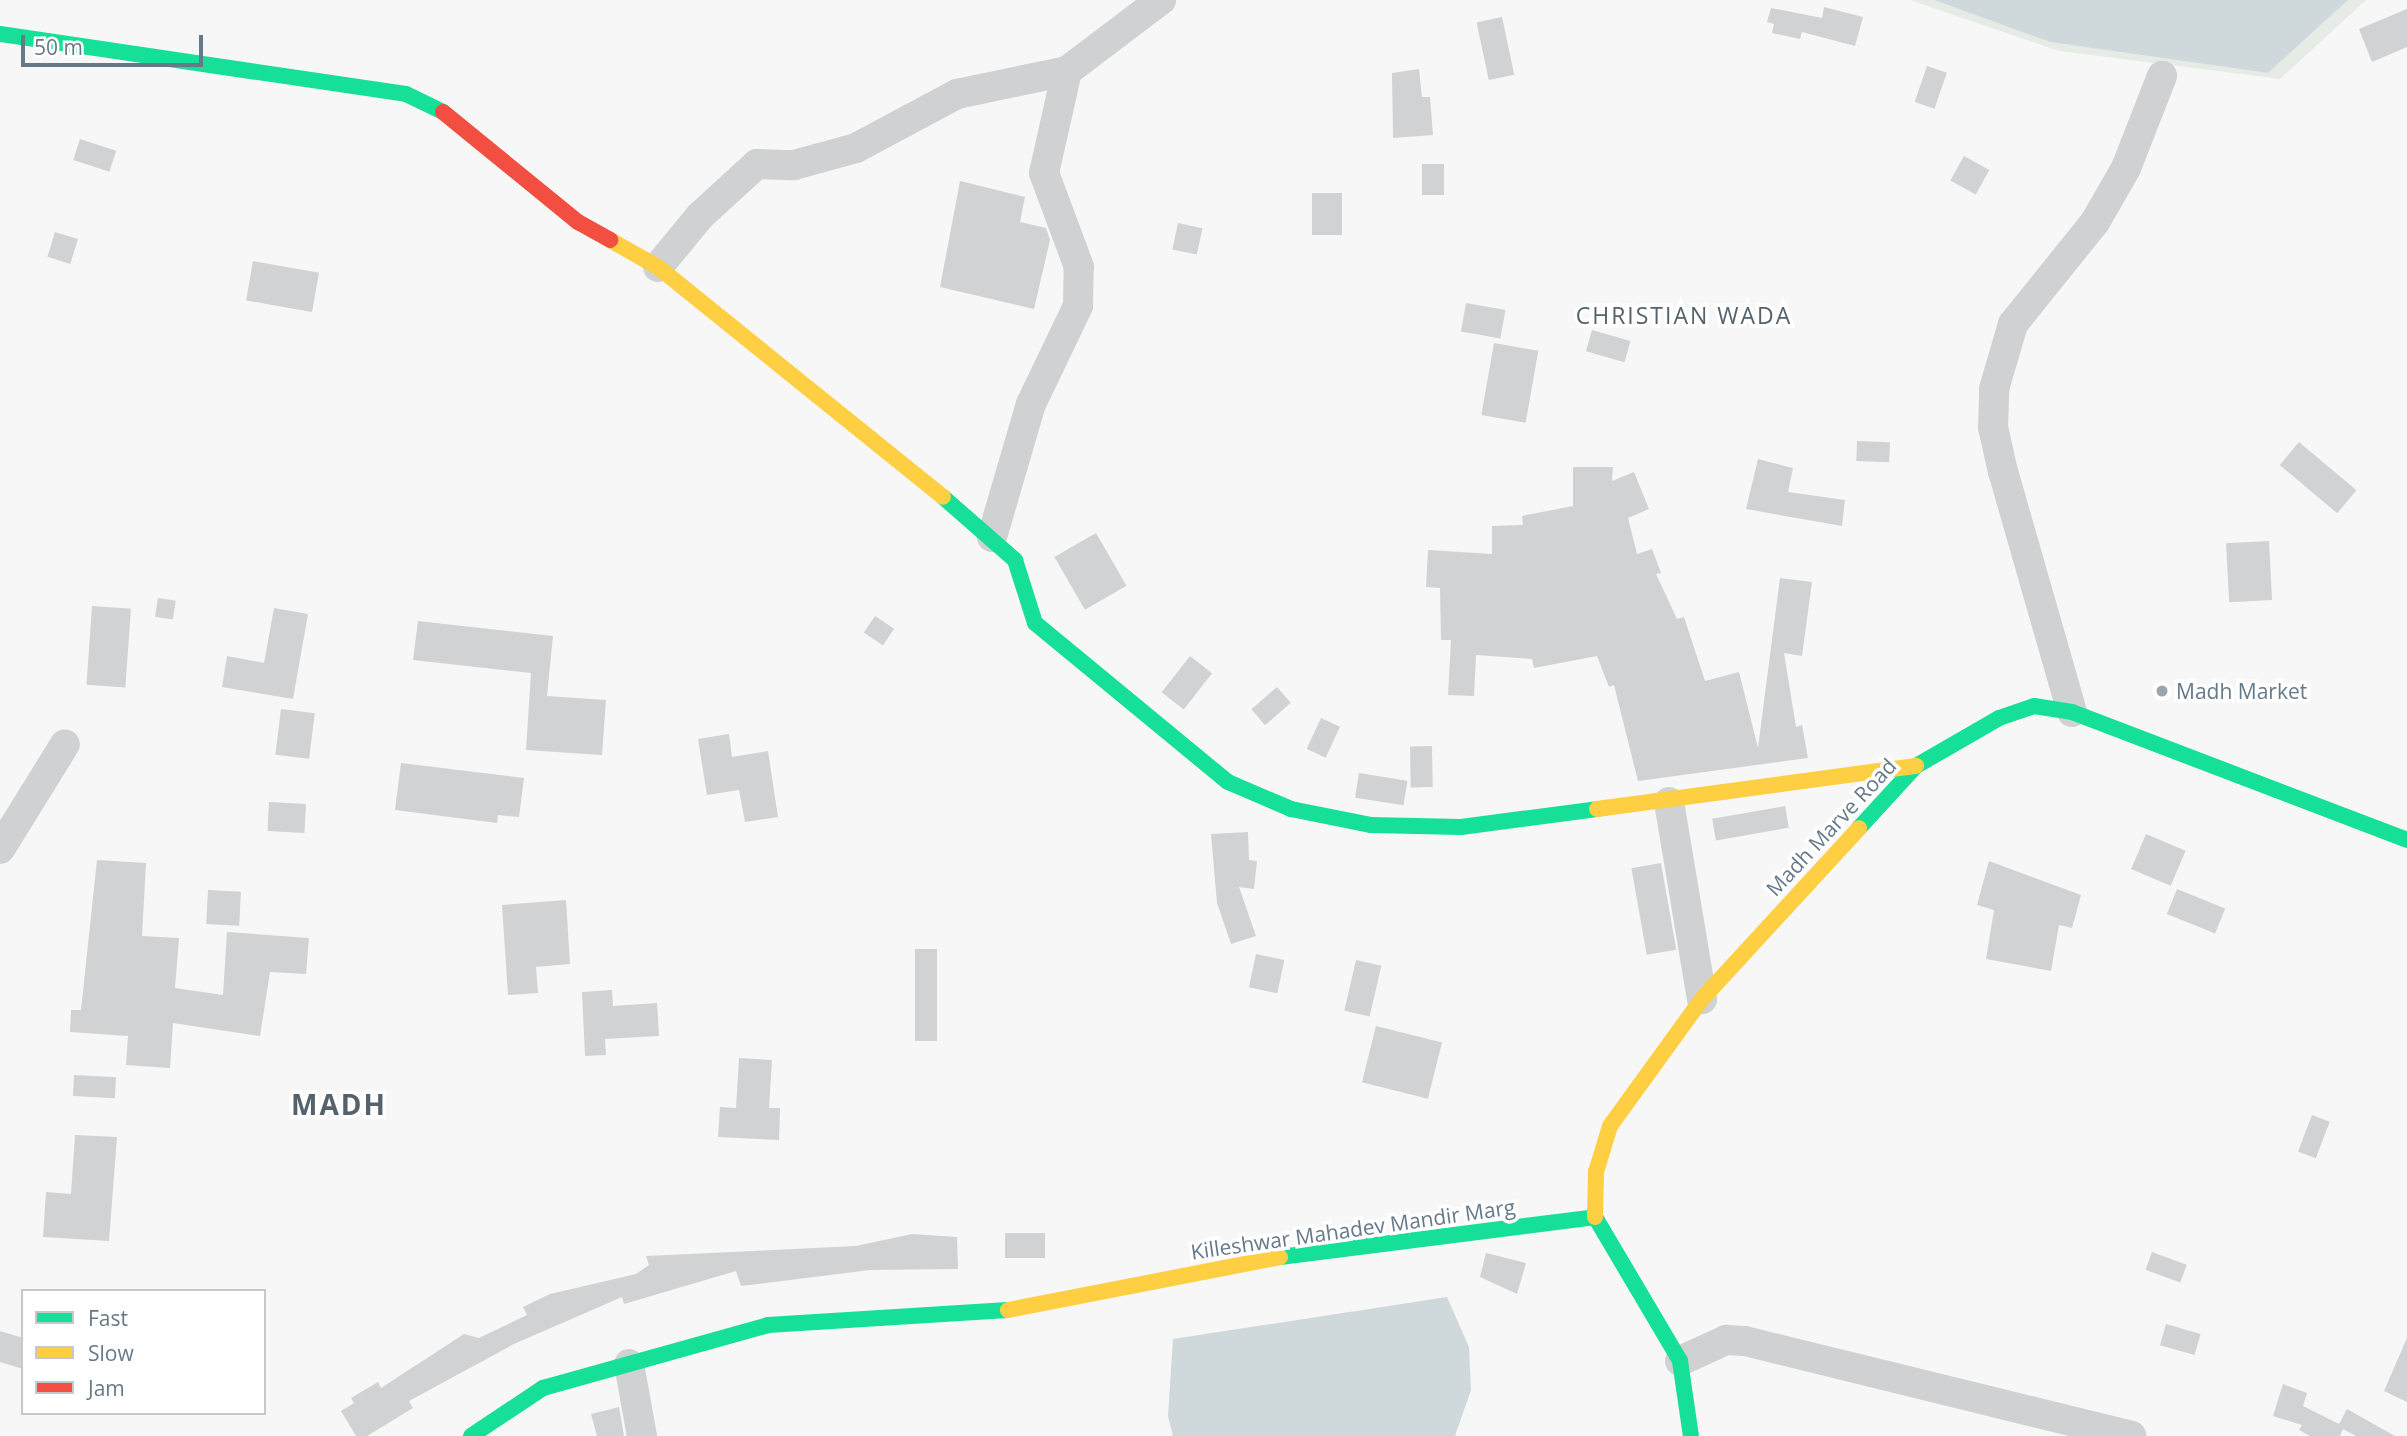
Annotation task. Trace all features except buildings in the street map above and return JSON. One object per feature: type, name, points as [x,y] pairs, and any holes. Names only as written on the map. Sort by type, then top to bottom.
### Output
[{"type":"street","points":[[658,267],[700,216],[757,164],[794,165],[856,148],[957,94],[1067,71],[1161,0]]},
{"type":"street","points":[[0,34],[406,94],[473,131],[578,222],[658,267],[992,537],[1015,560],[1035,623],[1228,782],[1291,809],[1371,825],[1461,827],[1668,802],[1916,766]]},
{"type":"street","points":[[992,537],[1031,404],[1078,306],[1079,267],[1044,173],[1067,71]]},
{"type":"street","points":[[2072,712],[2003,472],[1993,427],[1994,389],[2013,324],[2095,222],[2126,168],[2162,76]]},
{"type":"street","name":"Madh Marve Road","points":[[1595,1217],[1596,1172],[1610,1126],[1702,999],[1916,766],[2034,706],[2072,712],[2407,840]]},
{"type":"street","points":[[0,849],[65,744]]},
{"type":"street","points":[[1668,802],[1702,999]]},
{"type":"street","points":[[1595,1217],[1680,1361],[1691,1436]]},
{"type":"street","name":"Killeshwar Mahadev Mandir Marg","points":[[471,1436],[543,1388],[768,1325],[1022,1310],[1236,1263],[1595,1217]]},
{"type":"street","points":[[1680,1361],[1726,1340],[1745,1341],[2132,1436]]},
{"type":"street","points":[[629,1364],[642,1436]]},
{"type":"shaded area","points":[[1910,0],[1934,0],[2050,42],[2268,73],[2348,0],[2366,0],[2280,79],[2059,51]]},
{"type":"shaded area","points":[[1934,0],[2348,0],[2268,73],[2050,42]]},
{"type":"shaded area","points":[[1447,1297],[1469,1347],[1471,1390],[1455,1436],[1173,1436],[1168,1416],[1173,1339]]},
{"type":"traffic: fast","points":[[0,34],[406,94],[443,112]]},
{"type":"traffic: fast","points":[[943,497],[1015,560],[1035,623],[1228,782],[1291,809],[1371,825],[1461,827],[1597,809]]},
{"type":"traffic: fast","points":[[1859,828],[1916,766],[1999,718],[2034,706],[2072,712],[2407,840]]},
{"type":"traffic: fast","points":[[1595,1217],[1680,1361],[1691,1436]]},
{"type":"traffic: fast","points":[[1280,1257],[1595,1217]]},
{"type":"traffic: fast","points":[[471,1436],[543,1388],[768,1325],[1008,1310]]},
{"type":"traffic: slow","points":[[610,240],[658,267],[943,497]]},
{"type":"traffic: slow","points":[[1597,809],[1916,766]]},
{"type":"traffic: slow","points":[[1595,1217],[1596,1172],[1610,1126],[1702,999],[1859,828]]},
{"type":"traffic: slow","points":[[1008,1310],[1280,1257]]},
{"type":"traffic: jam","points":[[443,112],[578,222],[610,240]]},
{"type":"place","name":"Madh Market","points":[[2162,691]]},
{"type":"district","name":"CHRISTIAN WADA","points":[[1684,315]]},
{"type":"district","name":"MADH","points":[[339,1104]]}]
